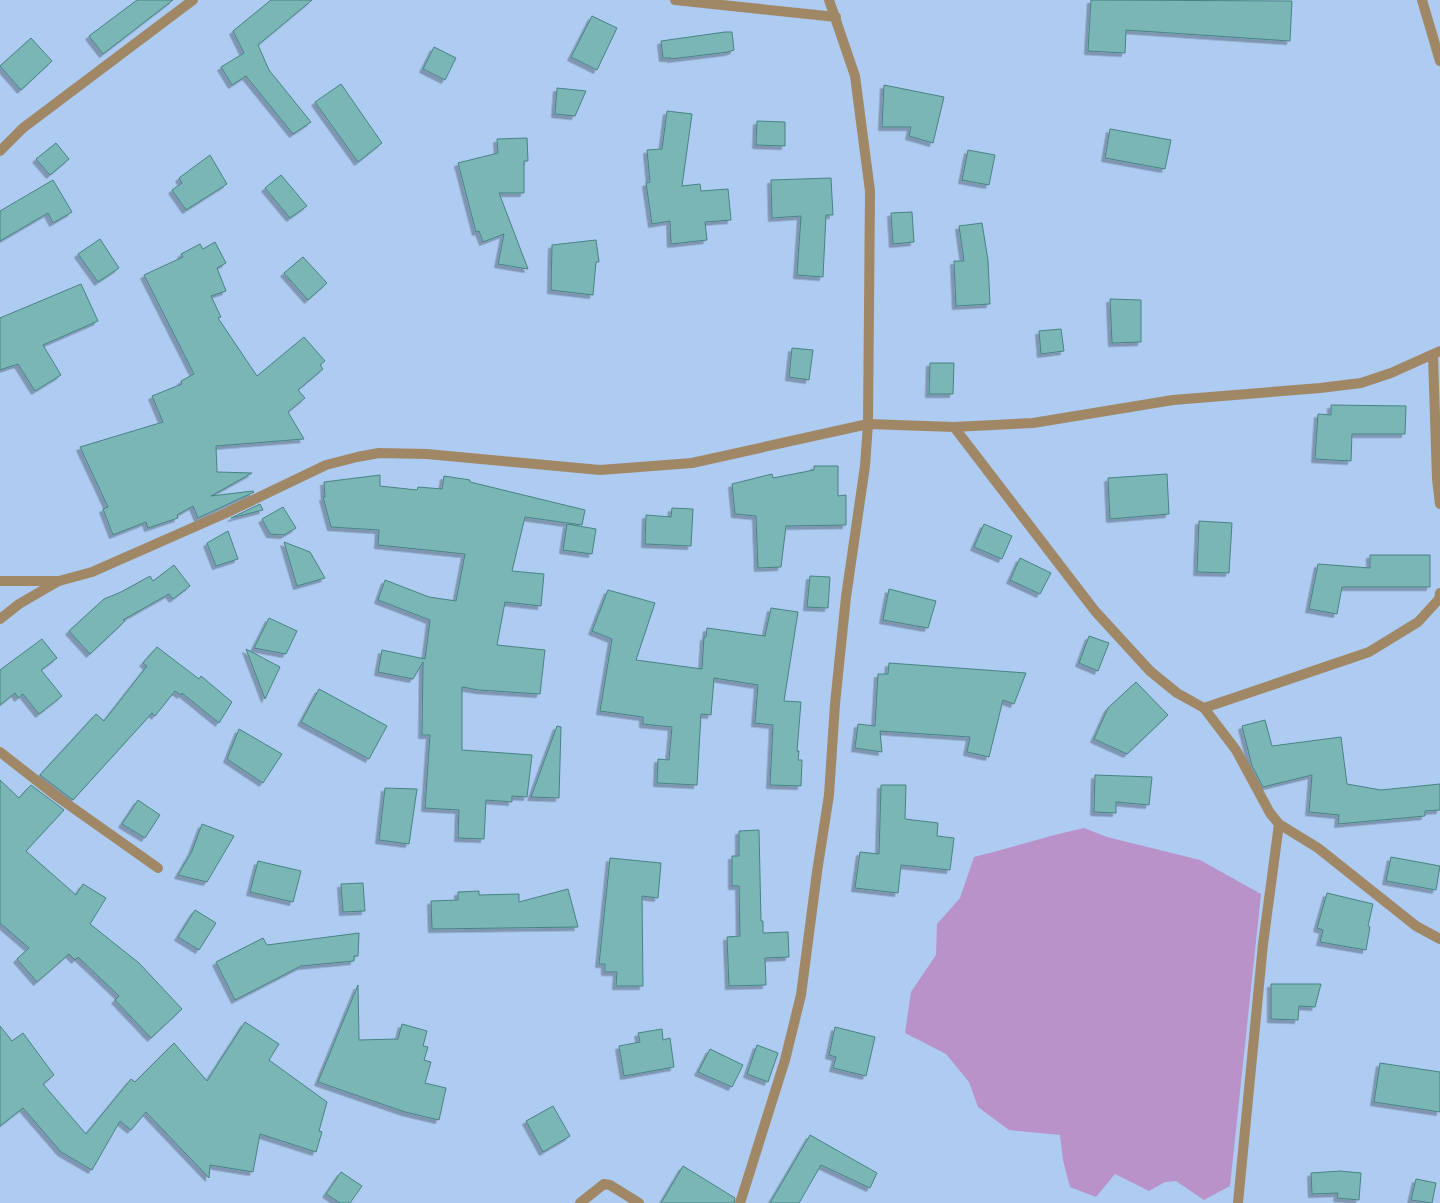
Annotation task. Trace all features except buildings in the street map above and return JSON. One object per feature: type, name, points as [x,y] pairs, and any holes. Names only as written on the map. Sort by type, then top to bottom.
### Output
[{"type":"street","points":[[0,151],[23,128],[193,0]]},
{"type":"street","points":[[675,0],[836,17]]},
{"type":"street","points":[[740,1203],[785,1060],[801,995],[817,872],[830,794],[835,704],[846,597],[865,466],[868,424],[870,191],[855,76],[829,0]]},
{"type":"street","points":[[1422,0],[1440,61]]},
{"type":"street","points":[[0,581],[58,581],[92,572],[226,513],[326,465],[379,453],[427,454],[600,470],[692,463],[868,424],[954,427],[1033,423],[1173,400],[1320,388],[1361,383],[1391,373],[1437,353],[1440,504]]},
{"type":"street","points":[[954,427],[1095,611],[1150,670],[1177,693],[1204,708],[1236,750],[1270,813],[1279,824],[1318,848],[1416,926],[1440,939]]},
{"type":"street","points":[[0,619],[19,604],[58,581]]},
{"type":"street","points":[[1204,708],[1369,652],[1418,622],[1439,599],[1440,593]]},
{"type":"street","points":[[0,752],[59,798],[158,868]]},
{"type":"street","points":[[1238,1203],[1263,944],[1279,824]]},
{"type":"street","points":[[580,1203],[604,1184],[610,1184],[639,1203]]},
{"type":"shaded area","points":[[1084,828],[1107,837],[1200,860],[1261,894],[1230,1186],[1204,1200],[1176,1181],[1165,1182],[1149,1191],[1115,1174],[1096,1197],[1070,1187],[1063,1160],[1060,1135],[1009,1130],[978,1107],[969,1082],[946,1054],[905,1033],[911,992],[936,955],[937,924],[960,898],[974,857]]}]
